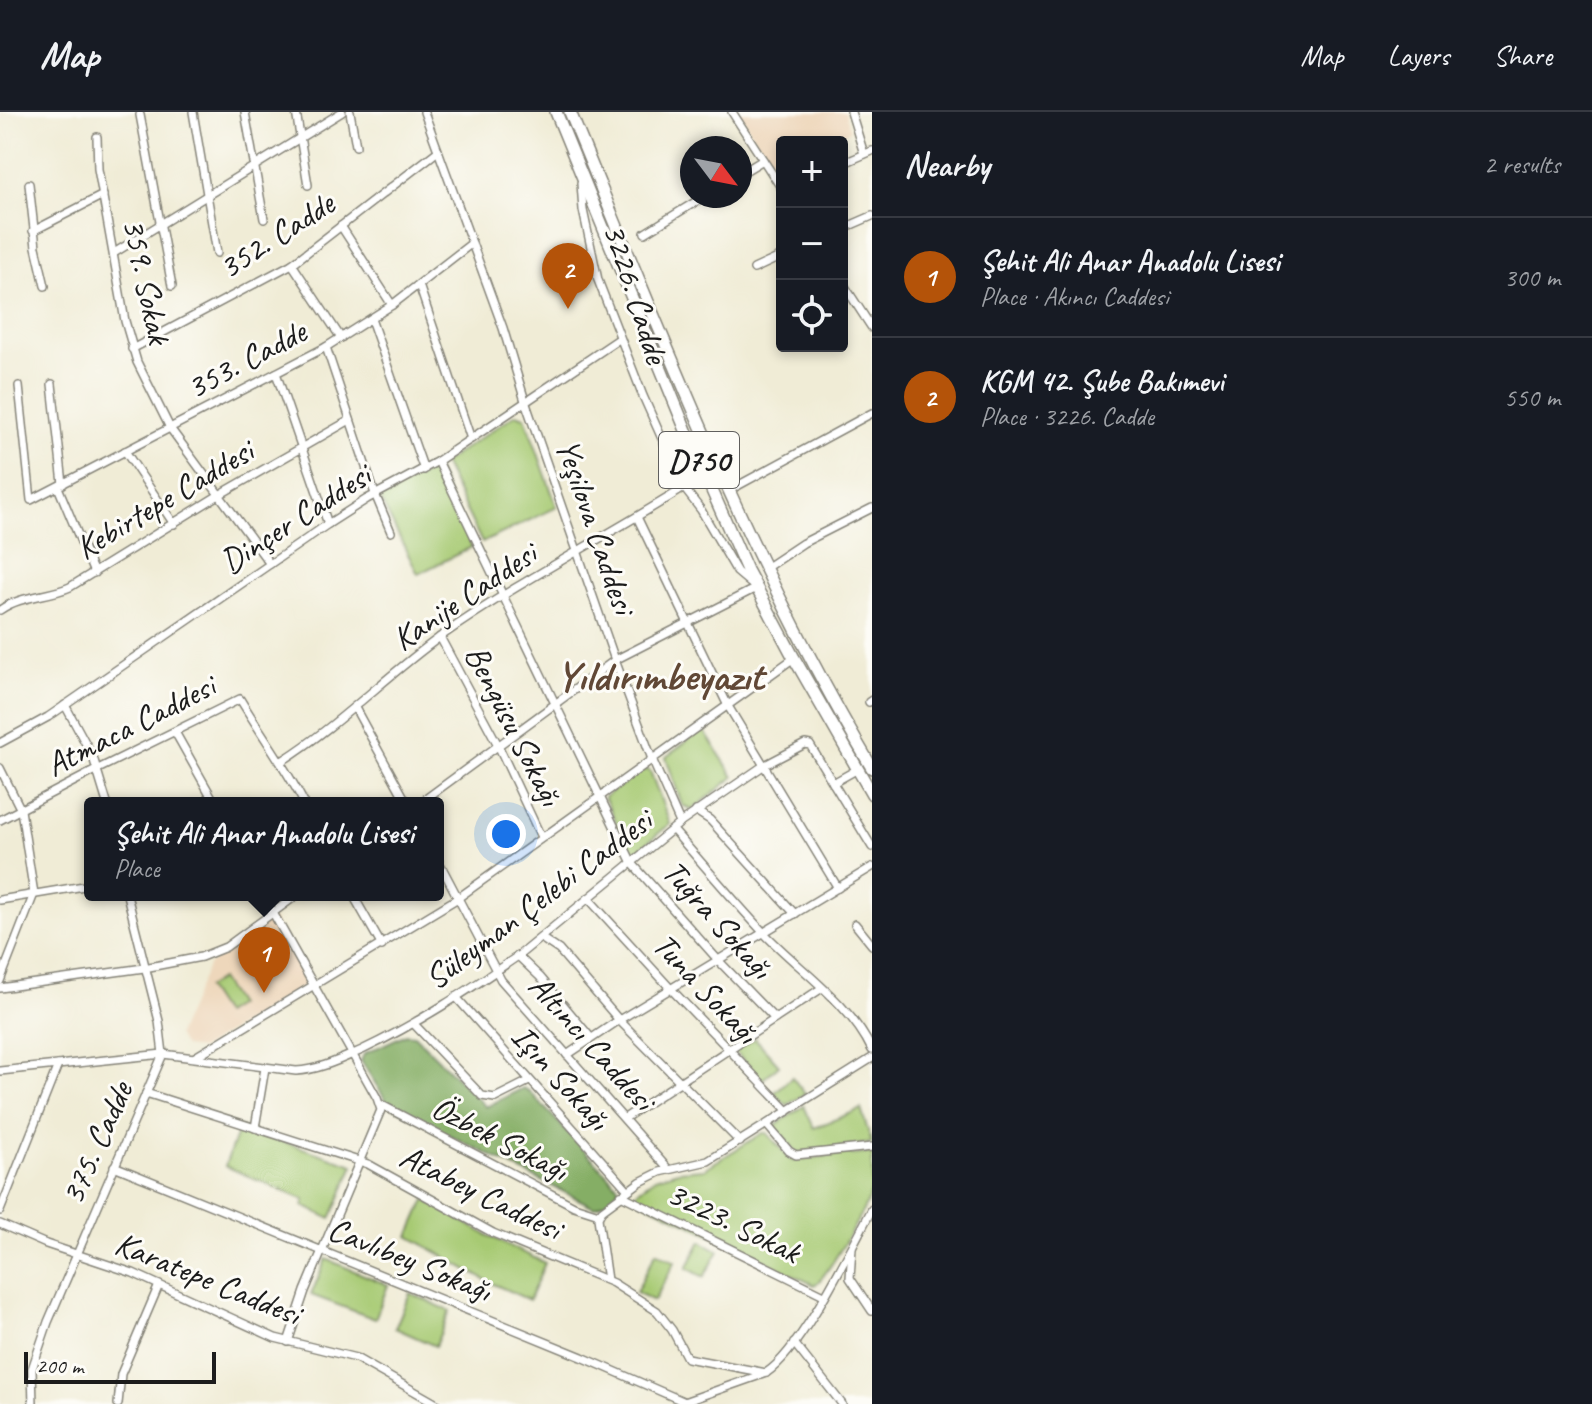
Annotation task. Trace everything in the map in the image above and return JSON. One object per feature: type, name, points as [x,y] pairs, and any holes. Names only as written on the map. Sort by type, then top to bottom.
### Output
[{"type":"highway","name":"D750","points":[[556,112],[692,445],[756,588],[872,794]]},
{"type":"highway","name":"D750","points":[[570,112],[728,491],[764,569],[872,768]]},
{"type":"street","points":[[193,112],[217,253]]},
{"type":"street","points":[[245,112],[264,219]]},
{"type":"street","points":[[296,112],[308,185]]},
{"type":"street","points":[[114,253],[342,112]]},
{"type":"street","points":[[350,112],[356,146]]},
{"type":"street","name":"Yeşilova Caddesi","points":[[424,112],[510,348],[525,401],[615,660],[680,823]]},
{"type":"street","points":[[732,112],[776,180]]},
{"type":"street","points":[[848,161],[868,153],[851,112]]},
{"type":"street","points":[[140,115],[172,286]]},
{"type":"street","name":"359. Sokak","points":[[97,137],[103,195],[132,349],[170,428],[270,564]]},
{"type":"street","name":"352. Cadde","points":[[132,349],[292,264],[438,151]]},
{"type":"street","points":[[752,167],[763,160]]},
{"type":"street","name":"3226. Cadde","points":[[581,173],[583,210],[598,280],[619,339],[684,488],[701,510],[737,572],[756,588]]},
{"type":"street","points":[[29,184],[33,231],[45,286]]},
{"type":"street","points":[[33,231],[103,195]]},
{"type":"street","points":[[645,233],[686,208]]},
{"type":"street","points":[[848,226],[872,216]]},
{"type":"street","points":[[341,226],[392,305]]},
{"type":"street","name":"353. Cadde","points":[[19,386],[31,500],[326,347],[392,305],[472,243]]},
{"type":"street","points":[[754,269],[776,259]]},
{"type":"street","points":[[292,264],[341,338]]},
{"type":"street","points":[[419,285],[471,439]]},
{"type":"street","points":[[848,290],[869,318],[872,328]]},
{"type":"street","points":[[371,319],[424,470]]},
{"type":"street","name":"Dinçer Caddesi","points":[[0,743],[65,705],[328,524],[375,494],[424,470],[619,339]]},
{"type":"street","points":[[326,347],[375,494],[391,532]]},
{"type":"street","points":[[276,373],[328,524]]},
{"type":"street","points":[[52,384],[60,485],[94,573]]},
{"type":"street","points":[[728,491],[872,413]]},
{"type":"street","name":"Kebirtepe Caddesi","points":[[0,610],[19,600],[61,591],[350,420]]},
{"type":"street","points":[[125,451],[174,524]]},
{"type":"street","name":"Tuğra Sokağı","points":[[438,461],[632,863],[775,1019]]},
{"type":"street","name":"Kanije Caddesi","points":[[282,761],[355,708],[440,637],[684,488]]},
{"type":"street","points":[[764,569],[803,543],[872,508]]},
{"type":"street","points":[[637,517],[728,706],[838,888]]},
{"type":"street","points":[[428,797],[615,660],[756,588]]},
{"type":"street","name":"Bengüsu Sokağı","points":[[440,637],[498,745],[541,837]]},
{"type":"street","points":[[195,1057],[458,898],[794,658]]},
{"type":"street","name":"Atmaca Caddesi","points":[[0,820],[240,699],[282,761]]},
{"type":"street","points":[[65,705],[98,769],[105,797]]},
{"type":"street","points":[[355,708],[404,797]]},
{"type":"street","points":[[175,732],[212,797]]},
{"type":"street","name":"Süleyman Çelebi Caddesi","points":[[0,1071],[163,1054],[306,1071],[351,1055],[414,1024],[495,972],[696,811],[800,745],[810,745],[833,783]]},
{"type":"street","points":[[282,761],[301,797]]},
{"type":"street","points":[[0,768],[21,810],[34,894],[0,981]]},
{"type":"street","points":[[858,769],[833,783],[872,847]]},
{"type":"street","points":[[696,811],[710,820],[795,914]]},
{"type":"street","points":[[673,830],[764,933],[822,988],[863,1034],[872,1050]]},
{"type":"street","points":[[567,1055],[619,1020],[872,867]]},
{"type":"street","name":"Altıncı Caddesi","points":[[444,871],[495,972],[669,1170]]},
{"type":"street","points":[[0,900],[84,886]]},
{"type":"street","name":"Tuna Sokağı","points":[[588,898],[788,1111]]},
{"type":"street","points":[[128,901],[162,1036],[163,1054]]},
{"type":"street","points":[[266,901],[380,1104],[381,1114],[322,1251],[288,1342]]},
{"type":"street","points":[[0,988],[201,957],[218,951],[289,901]]},
{"type":"street","points":[[356,901],[382,946]]},
{"type":"street","points":[[855,924],[872,945]]},
{"type":"street","points":[[541,938],[559,950],[619,1020],[740,1142]]},
{"type":"street","points":[[518,956],[540,977],[591,1038]]},
{"type":"street","points":[[625,1118],[822,988]]},
{"type":"street","name":"Işın Sokağı","points":[[456,997],[625,1193]]},
{"type":"street","points":[[414,1024],[482,1096],[495,1098],[529,1081]]},
{"type":"street","name":"375. Cadde","points":[[33,1404],[32,1369],[48,1322],[163,1054]]},
{"type":"street","points":[[607,1280],[599,1214],[649,1177],[708,1161],[872,1058]]},
{"type":"street","points":[[0,1211],[58,1065]]},
{"type":"street","points":[[255,1128],[265,1068]]},
{"type":"street","name":"Atabey Caddesi","points":[[146,1093],[361,1162],[502,1237],[607,1280],[638,1297],[657,1311],[672,1330],[687,1358],[766,1373]]},
{"type":"street","name":"Özbek Sokağı","points":[[380,1104],[574,1206],[599,1214]]},
{"type":"street","points":[[767,1125],[796,1155],[872,1147]]},
{"type":"street","name":"Cavlıbey Sokağı","points":[[114,1166],[682,1403]]},
{"type":"street","name":"3223. Sokak","points":[[625,1193],[824,1295]]},
{"type":"street","points":[[682,1403],[766,1373],[777,1364],[824,1295],[872,1209]]},
{"type":"street","name":"Karatepe Caddesi","points":[[0,1224],[159,1285],[231,1320],[288,1342],[356,1358],[437,1404]]},
{"type":"street","points":[[852,1246],[850,1278],[854,1289],[872,1311]]},
{"type":"street","points":[[118,1404],[121,1374],[159,1285]]},
{"type":"street","points":[[794,1343],[842,1404]]},
{"type":"shaded area","points":[[739,112],[845,112],[850,131],[839,136],[776,136],[776,164],[772,166]]},
{"type":"shaded area","points":[[272,918],[308,984],[201,1049],[184,1047],[177,1035],[209,964]]},
{"type":"green space","points":[[516,414],[525,417],[557,507],[482,543],[443,463]]},
{"type":"green space","points":[[436,468],[472,547],[418,574],[379,497]]},
{"type":"green space","points":[[703,729],[734,777],[692,810],[682,805],[666,757]]},
{"type":"green space","points":[[645,769],[650,771],[670,824],[632,855],[604,797]]},
{"type":"green space","points":[[220,979],[237,1005],[223,1014],[206,988]]},
{"type":"green space","points":[[406,1034],[414,1035],[486,1107],[523,1088],[529,1091],[619,1187],[615,1194],[594,1207],[389,1105],[361,1061],[364,1054]]},
{"type":"green space","points":[[755,1038],[779,1065],[762,1080],[734,1051]]},
{"type":"green space","points":[[792,1077],[805,1094],[787,1105],[774,1093]]},
{"type":"green space","points":[[804,1106],[814,1128],[861,1109],[872,1143],[797,1153],[774,1126]]},
{"type":"green space","points":[[239,1127],[354,1165],[331,1219],[303,1206],[305,1200],[225,1166]]},
{"type":"green space","points":[[763,1133],[768,1134],[792,1161],[872,1153],[872,1190],[869,1198],[836,1257],[814,1285],[636,1198],[636,1192],[655,1178],[678,1171],[704,1169]]},
{"type":"green space","points":[[425,1200],[545,1263],[529,1300],[489,1282],[409,1236]]},
{"type":"green space","points":[[701,1241],[719,1251],[704,1277],[687,1268]]},
{"type":"green space","points":[[656,1252],[675,1262],[654,1301],[636,1292]]},
{"type":"green space","points":[[326,1259],[388,1285],[375,1319],[311,1295]]},
{"type":"green space","points":[[410,1293],[450,1311],[435,1346],[395,1328]]},
{"type":"place","name":"KGM 42. Şube Bakımevi","points":[[568,309]]},
{"type":"place","name":"Şehit Ali Anar Anadolu Lisesi","points":[[264,993]]},
{"type":"district","name":"Yıldırımbeyazıt","points":[[660,676]]}]
